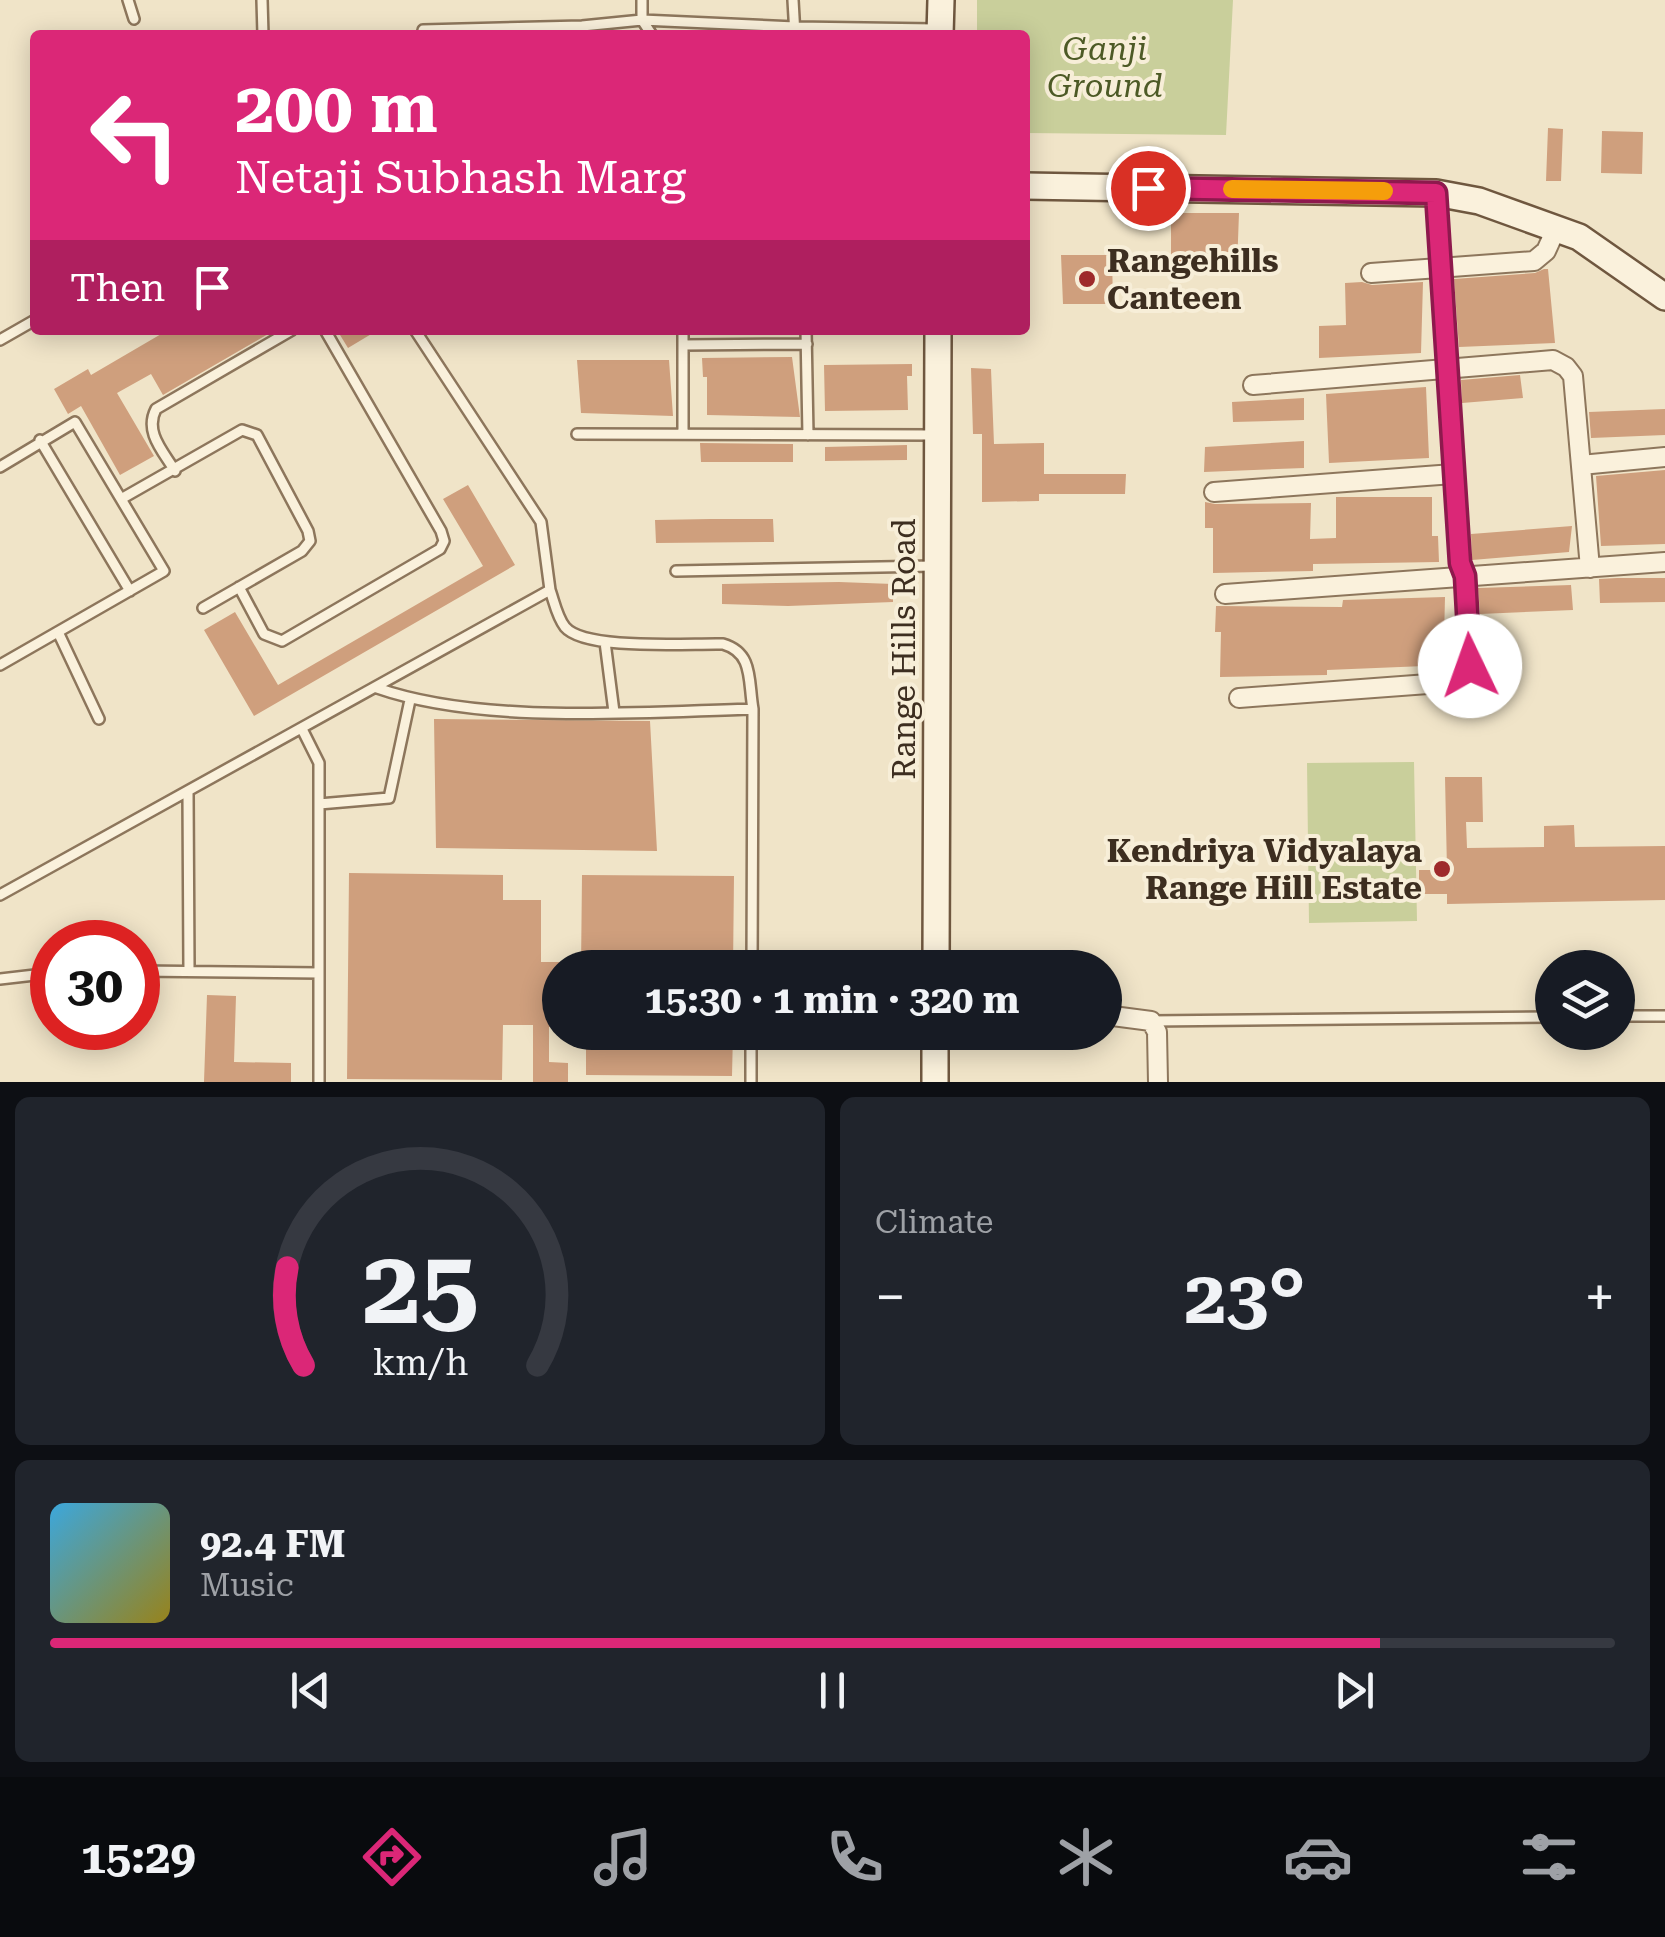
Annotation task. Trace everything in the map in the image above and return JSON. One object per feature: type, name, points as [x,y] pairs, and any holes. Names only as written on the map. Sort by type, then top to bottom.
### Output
[{"type":"street","points":[[940,0],[940,30]]},
{"type":"street","points":[[1030,186],[1436,193],[1479,201],[1579,238],[1665,297]]},
{"type":"street","points":[[1239,698],[1454,682],[1466,676],[1470,666],[1438,268],[1436,193]]},
{"type":"street","points":[[1371,272],[1534,262],[1546,251],[1556,229]]},
{"type":"street","name":"Range Hills Road","points":[[936,950],[938,335]]},
{"type":"street","points":[[1253,385],[1554,360],[1573,376],[1590,568]]},
{"type":"street","points":[[1581,464],[1665,457]]},
{"type":"street","points":[[1214,492],[1453,474]]},
{"type":"street","points":[[1226,594],[1665,562]]},
{"type":"street","points":[[1122,1017],[1151,1021],[1157,1032],[1158,1082]]},
{"type":"street","points":[[935,1082],[936,1050]]},
{"type":"lane","points":[[128,0],[134,19]]},
{"type":"lane","points":[[262,0],[263,30]]},
{"type":"lane","points":[[642,0],[642,20],[649,30]]},
{"type":"lane","points":[[793,0],[795,30]]},
{"type":"lane","points":[[424,30],[582,26],[642,20],[781,30]]},
{"type":"lane","points":[[0,340],[30,323]]},
{"type":"lane","points":[[175,470],[152,432],[156,410],[284,335]]},
{"type":"lane","points":[[240,588],[264,634],[282,641],[440,549],[444,541],[329,335]]},
{"type":"lane","points":[[418,335],[540,522],[550,590],[566,627],[579,637],[605,642],[722,644],[737,648],[745,657],[753,709],[752,950]]},
{"type":"lane","points":[[683,335],[683,434]]},
{"type":"lane","points":[[806,335],[808,435]]},
{"type":"lane","points":[[683,345],[806,344]]},
{"type":"lane","points":[[0,467],[75,422],[164,571],[0,666]]},
{"type":"lane","points":[[121,499],[242,430],[256,435],[310,541],[302,551],[203,608]]},
{"type":"lane","points":[[577,434],[938,436]]},
{"type":"lane","points":[[40,440],[130,591]]},
{"type":"lane","points":[[676,571],[937,566]]},
{"type":"lane","points":[[0,895],[550,590]]},
{"type":"lane","points":[[58,632],[99,719]]},
{"type":"lane","points":[[605,642],[614,712]]},
{"type":"lane","points":[[377,688],[410,700],[496,710],[753,709]]},
{"type":"lane","points":[[320,804],[389,798],[410,700]]},
{"type":"lane","points":[[302,729],[319,763],[320,1082]]},
{"type":"lane","points":[[188,792],[189,971]]},
{"type":"lane","points":[[160,971],[319,973]]},
{"type":"lane","points":[[0,978],[30,975]]},
{"type":"lane","points":[[1635,1016],[1665,1016]]},
{"type":"lane","points":[[1151,1021],[1535,1017]]},
{"type":"lane","points":[[751,1082],[752,1050]]},
{"type":"green space","name":"Ganji Ground","points":[[977,0],[1233,0],[1226,135],[1030,133],[1030,30],[977,30]]},
{"type":"green space","points":[[1414,762],[1417,921],[1309,923],[1307,763]]},
{"type":"building","points":[[1548,128],[1563,129],[1561,181],[1546,181]]},
{"type":"building","points":[[1602,131],[1643,132],[1642,174],[1601,173]]},
{"type":"building","points":[[1171,213],[1239,213],[1237,268],[1171,268]]},
{"type":"building","name":"Rangehills Canteen","points":[[1061,255],[1112,255],[1113,304],[1063,304]]},
{"type":"building","points":[[1548,269],[1555,343],[1459,347],[1454,279]]},
{"type":"building","points":[[1423,282],[1421,353],[1319,358],[1319,326],[1346,325],[1345,283]]},
{"type":"building","points":[[159,335],[266,335],[163,395],[151,374],[117,393],[154,456],[120,475],[81,406],[68,414],[54,389],[88,369],[91,375]]},
{"type":"building","points":[[340,335],[370,335],[348,348]]},
{"type":"building","points":[[792,357],[800,417],[707,415],[707,377],[703,377],[702,358]]},
{"type":"building","points":[[577,360],[669,360],[673,416],[581,413]]},
{"type":"building","points":[[912,364],[912,376],[907,376],[908,410],[825,411],[824,365]]},
{"type":"building","points":[[971,368],[991,369],[994,444],[1044,443],[1044,474],[1126,474],[1125,494],[1039,494],[1039,501],[982,502],[982,434],[973,434]]},
{"type":"building","points":[[1520,375],[1523,398],[1462,403],[1461,380]]},
{"type":"building","points":[[1426,387],[1429,458],[1329,463],[1326,394]]},
{"type":"building","points":[[1304,398],[1304,420],[1233,422],[1232,402]]},
{"type":"building","points":[[1665,409],[1665,435],[1591,438],[1589,412]]},
{"type":"building","points":[[1304,441],[1304,468],[1204,472],[1205,447]]},
{"type":"building","points":[[700,443],[793,444],[793,462],[701,462]]},
{"type":"building","points":[[907,445],[907,460],[825,461],[825,447]]},
{"type":"building","points":[[1665,470],[1665,544],[1601,546],[1596,476]]},
{"type":"building","points":[[468,485],[515,565],[254,716],[204,630],[235,612],[278,685],[483,566],[443,499]]},
{"type":"building","points":[[1336,497],[1432,497],[1432,536],[1438,536],[1439,562],[1313,564],[1313,571],[1213,573],[1213,528],[1205,528],[1205,502],[1311,503],[1310,539],[1336,538]]},
{"type":"building","points":[[773,519],[774,542],[656,543],[655,520]]},
{"type":"building","points":[[1572,526],[1569,552],[1472,560],[1471,534]]},
{"type":"building","points":[[1665,578],[1665,602],[1600,603],[1599,579]]},
{"type":"building","points":[[722,584],[893,584],[893,602],[722,604]]},
{"type":"building","points":[[1571,585],[1573,610],[1480,614],[1478,588]]},
{"type":"building","points":[[1445,597],[1444,638],[1449,665],[1327,670],[1327,675],[1220,677],[1221,632],[1215,632],[1216,606],[1342,607],[1343,600]]},
{"type":"building","points":[[434,719],[650,721],[657,851],[436,848]]},
{"type":"building","points":[[1445,777],[1482,777],[1483,822],[1466,822],[1467,848],[1544,847],[1544,826],[1574,825],[1575,847],[1665,846],[1665,900],[1447,904],[1447,894],[1419,894],[1419,870],[1447,870]]},
{"type":"building","points":[[349,873],[503,875],[503,900],[541,900],[542,1050],[549,1050],[549,1062],[568,1063],[568,1082],[533,1082],[533,1025],[503,1025],[502,1080],[347,1079]]},
{"type":"building","points":[[582,875],[734,876],[733,950],[581,950]]},
{"type":"building","points":[[207,995],[236,996],[234,1062],[291,1063],[291,1082],[204,1082]]},
{"type":"building","points":[[586,1050],[733,1050],[732,1076],[586,1075]]},
{"type":"slow traffic","points":[[1232,189],[1384,191]]},
{"type":"place","name":"Rangehills Canteen","points":[[1087,279]]},
{"type":"place","name":"Kendriya Vidyalaya Range Hill Estate","points":[[1442,869]]},
{"type":"route","points":[[1148,188],[1436,193],[1438,268],[1470,666]]}]
